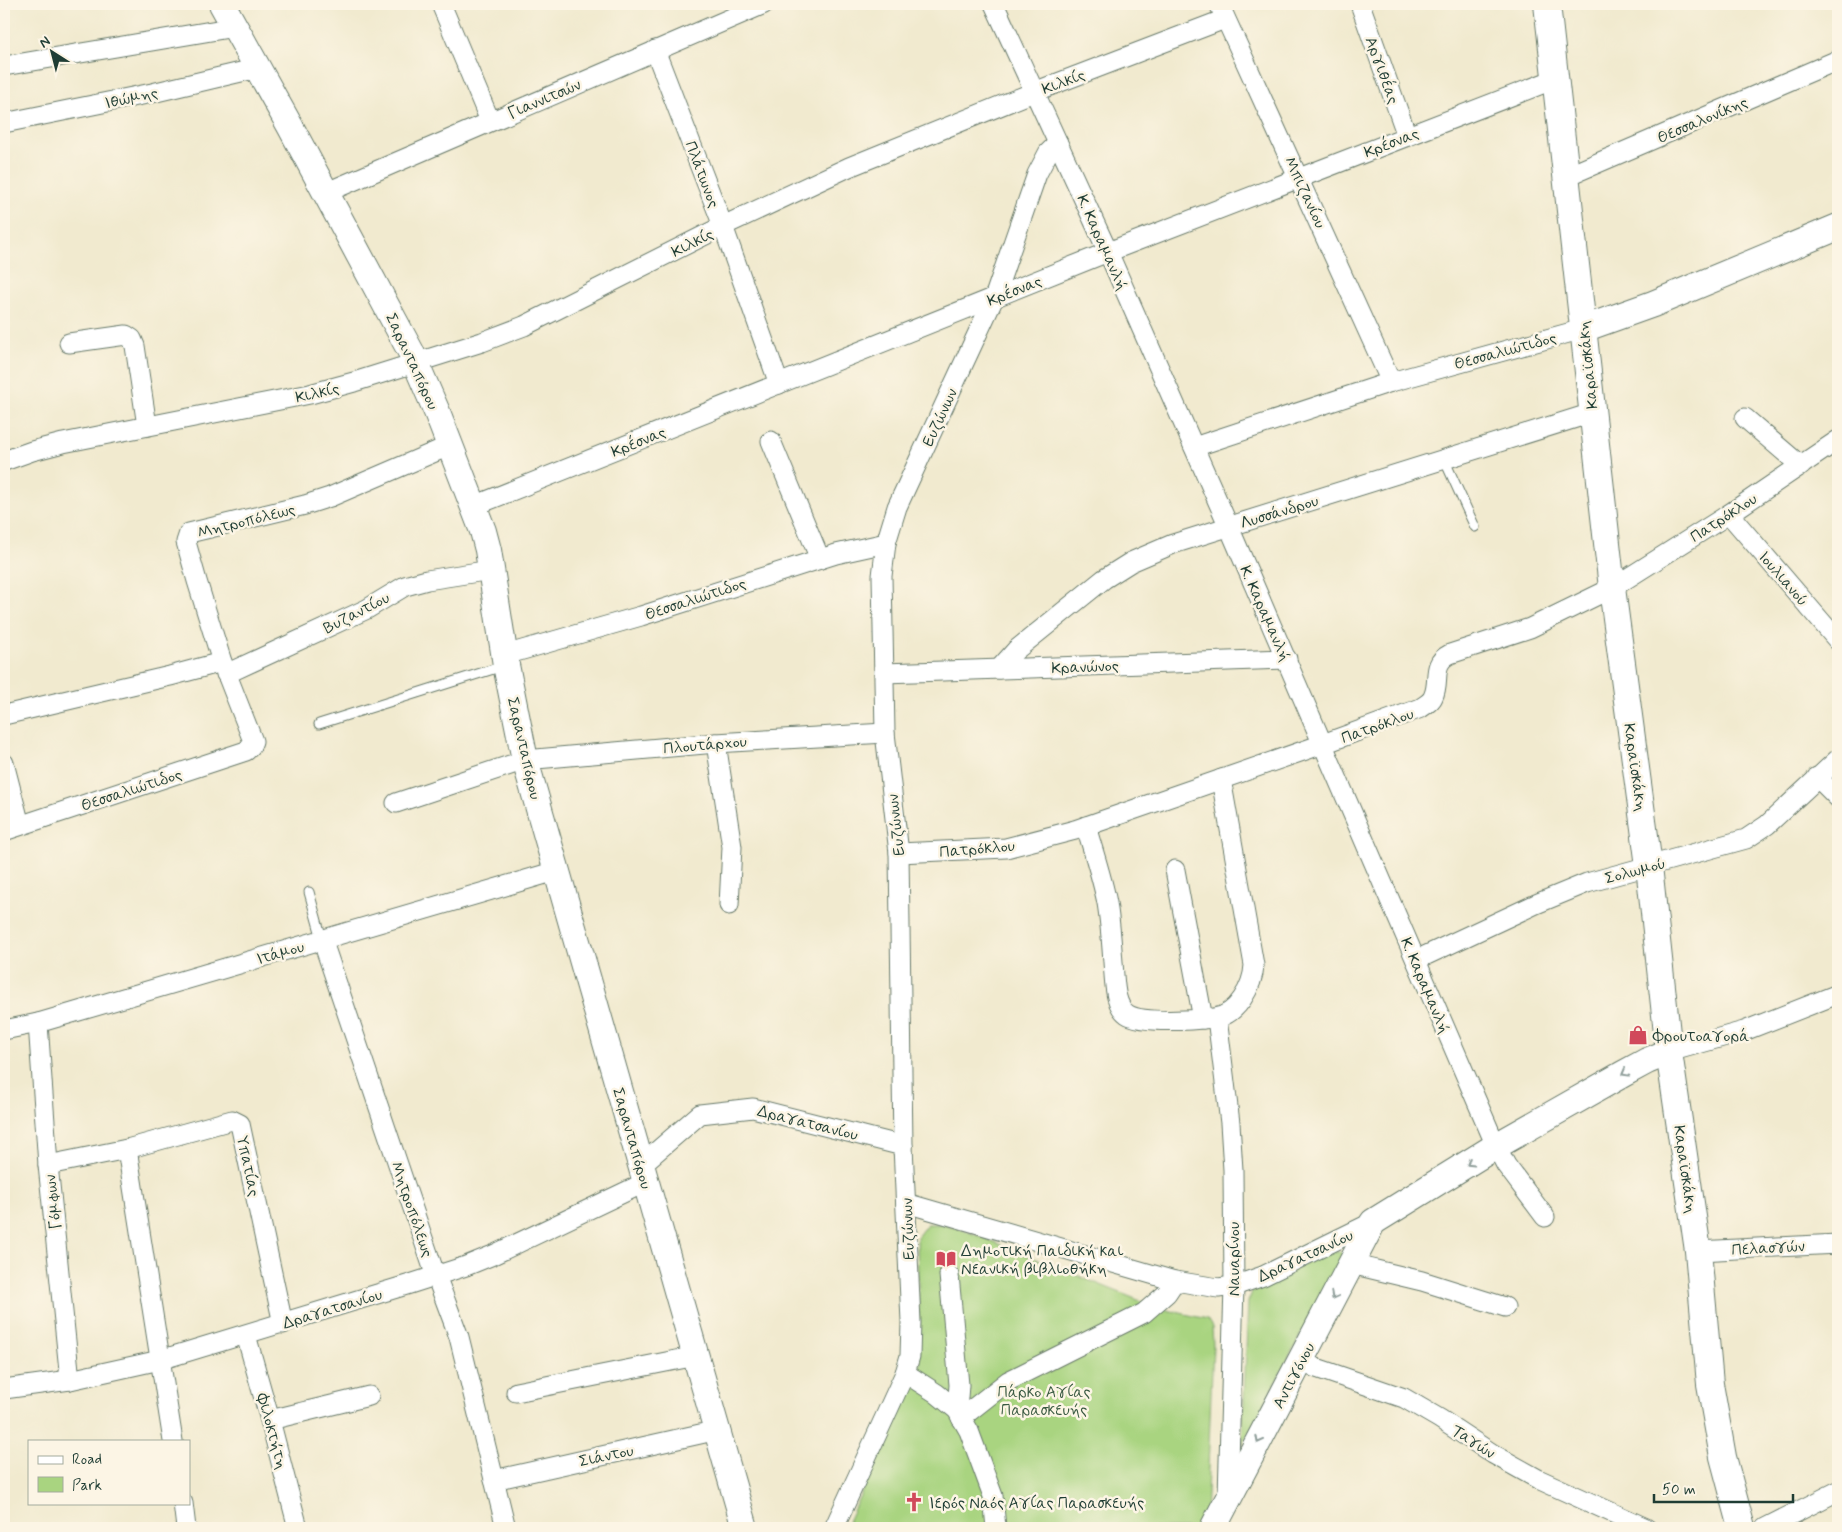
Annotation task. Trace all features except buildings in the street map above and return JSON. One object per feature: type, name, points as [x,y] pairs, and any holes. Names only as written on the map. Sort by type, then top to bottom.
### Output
[{"type":"main road","name":"Σαρανταπόρου","points":[[222,4],[416,362],[474,506],[486,541],[505,660],[526,760],[556,871],[746,1528]]},
{"type":"main road","name":"Καραϊσκάκη","points":[[1547,4],[1612,588],[1649,866],[1669,1052],[1698,1251],[1710,1384],[1723,1457],[1742,1528]]},
{"type":"main road","name":"Θεσσαλιώτιδος","points":[[1583,329],[1653,304],[1838,227]]},
{"type":"main road","name":"Δραγατσανίου","points":[[1373,1222],[1496,1146],[1623,1074],[1669,1052]]},
{"type":"main road","name":"Αντιγόνου","points":[[1213,1528],[1373,1222]]},
{"type":"street","points":[[440,4],[490,121]]},
{"type":"street","name":"Γιαννιτσών","points":[[325,193],[761,4]]},
{"type":"street","name":"Κ. Καραμανλή","points":[[994,4],[1108,252],[1194,447],[1496,1146],[1506,1165],[1545,1217]]},
{"type":"street","name":"Αργιθέας","points":[[1360,4],[1407,136]]},
{"type":"street","name":"Κιλκίς","points":[[4,461],[32,451],[310,394],[354,382],[524,326],[723,226],[848,167],[1034,92],[1222,11]]},
{"type":"street","name":"Μπιζανίου","points":[[1222,11],[1391,382]]},
{"type":"street","points":[[4,66],[235,28]]},
{"type":"street","name":"Πλάτωνος","points":[[655,50],[723,226],[779,384]]},
{"type":"street","name":"Θεσσαλονίκης","points":[[1566,177],[1838,60]]},
{"type":"street","name":"Ιθώμης","points":[[4,123],[152,93],[258,68]]},
{"type":"street","name":"Κρέσνας","points":[[474,506],[1108,252],[1555,80]]},
{"type":"street","name":"Ευζώνων","points":[[834,1528],[905,1373],[910,1356],[911,1322],[903,1146],[899,853],[885,733],[882,576],[886,543],[897,506],[994,298],[1037,174],[1048,153],[1058,143]]},
{"type":"street","name":"Θεσσαλιώτιδος","points":[[1194,447],[1391,382],[1583,329]]},
{"type":"street","points":[[69,343],[126,335],[132,340],[135,346],[147,426]]},
{"type":"street","name":"Λυσσάνδρου","points":[[999,669],[1016,650],[1117,570],[1165,547],[1592,413]]},
{"type":"street","points":[[1745,418],[1801,466]]},
{"type":"street","name":"Πατρόκλου","points":[[899,853],[1006,848],[1086,826],[1421,708],[1433,696],[1438,664],[1443,658],[1530,628],[1612,588],[1729,514],[1838,440]]},
{"type":"street","points":[[771,441],[820,559]]},
{"type":"street","name":"Μητροπόλεως","points":[[253,741],[224,668],[186,542],[190,533],[305,505],[330,497],[451,445]]},
{"type":"street","name":"Ιουλιανού","points":[[1729,514],[1838,641]]},
{"type":"street","name":"Θεσσαλιώτιδος","points":[[505,660],[836,554],[886,543]]},
{"type":"street","name":"Βυζαντίου","points":[[4,715],[170,676],[224,668],[367,609],[406,586],[427,580],[491,570]]},
{"type":"street","name":"Κρανώνος","points":[[884,673],[1287,659]]},
{"type":"street","name":"Πλουτάρχου","points":[[396,802],[526,760],[716,743],[885,733]]},
{"type":"street","name":"Θεσσαλιώτιδος","points":[[12,828],[246,751],[253,741]]},
{"type":"street","points":[[716,743],[732,847],[729,905]]},
{"type":"street","name":"Σολωμού","points":[[1416,960],[1536,904],[1587,883],[1746,839],[1766,824],[1838,759]]},
{"type":"street","points":[[4,763],[12,828]]},
{"type":"street","points":[[1817,777],[1838,798]]},
{"type":"street","points":[[1086,826],[1107,902],[1116,989],[1121,1008],[1132,1016],[1149,1020],[1210,1019],[1226,1015],[1238,1003],[1250,984],[1254,964],[1222,779]]},
{"type":"street","name":"Ναυαρίνου","points":[[1175,870],[1210,1019],[1230,1123],[1233,1170],[1234,1286],[1228,1500]]},
{"type":"street","name":"Ιτάμου","points":[[4,1030],[38,1023],[556,871]]},
{"type":"street","name":"Μητροπόλεως","points":[[322,939],[436,1276],[459,1337],[506,1528]]},
{"type":"street","points":[[1669,1052],[1744,1031],[1838,994]]},
{"type":"street","name":"Γόμφων","points":[[38,1023],[48,1165],[70,1380]]},
{"type":"street","name":"Δραγατσανίου","points":[[4,1389],[70,1380],[160,1360],[283,1324],[466,1266],[516,1245],[643,1174],[700,1114],[752,1108],[903,1146]]},
{"type":"street","name":"Υπατίας","points":[[48,1165],[127,1149],[232,1120],[240,1124],[283,1324]]},
{"type":"street","points":[[127,1149],[173,1440]]},
{"type":"street","name":"Δραγατσανίου","points":[[906,1202],[1175,1281],[1218,1288],[1234,1286],[1263,1276],[1373,1222]]},
{"type":"street","name":"Πελασγών","points":[[1698,1251],[1838,1244]]},
{"type":"street","points":[[1351,1264],[1422,1281],[1504,1307]]},
{"type":"street","points":[[949,1275],[959,1385],[959,1414]]},
{"type":"street","points":[[959,1414],[1008,1381],[1144,1313],[1168,1293],[1175,1281]]},
{"type":"street","name":"Φιλοκτήτη","points":[[246,1335],[298,1528]]},
{"type":"street","points":[[516,1392],[696,1356]]},
{"type":"street","name":"Ταγών","points":[[1299,1362],[1404,1398],[1493,1454],[1538,1479],[1646,1528]]},
{"type":"street","points":[[905,1373],[936,1393],[959,1414],[981,1460],[993,1496],[996,1528]]},
{"type":"street","points":[[270,1420],[369,1396]]},
{"type":"street","name":"Σιάντου","points":[[494,1480],[718,1430]]},
{"type":"street","points":[[1765,1528],[1838,1491]]},
{"type":"street","points":[[183,1504],[186,1528]]},
{"type":"lane","points":[[1444,459],[1475,527]]},
{"type":"lane","name":"Θεσσαλιώτιδος","points":[[319,724],[505,660]]},
{"type":"lane","name":"Μητροπόλεως","points":[[309,892],[322,939]]},
{"type":"green space","name":"Πάρκο Αγίας Παρασκευής","points":[[927,1224],[944,1224],[964,1230],[1158,1308],[1207,1319],[1212,1327],[1213,1345],[1206,1519],[1203,1528],[845,1528],[920,1365],[917,1237]]},
{"type":"green space","points":[[1332,1249],[1344,1253],[1242,1446],[1248,1302],[1252,1292]]},
{"type":"place","name":"Φρουτοαγορά","points":[[1638,1035]]},
{"type":"place","name":"Δημοτική Παιδική και Νεανική βιβλιοθήκη","points":[[946,1259]]},
{"type":"place","name":"Ιερός Ναός Αγίας Παρασκευής","points":[[914,1502]]}]
